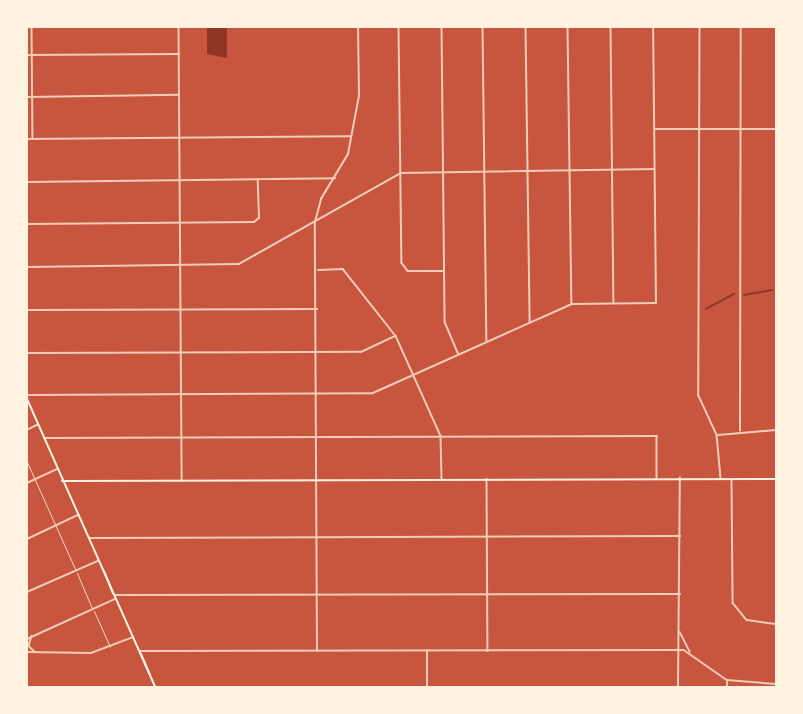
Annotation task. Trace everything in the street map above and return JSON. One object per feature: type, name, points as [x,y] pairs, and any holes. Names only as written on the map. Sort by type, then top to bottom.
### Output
[{"type":"main road","points":[[27,397],[43,438],[155,687]]},
{"type":"main road","points":[[62,481],[776,479]]},
{"type":"street","points":[[32,27],[33,139]]},
{"type":"street","points":[[179,27],[182,480]]},
{"type":"street","points":[[317,651],[318,479],[315,222],[318,206],[348,154],[359,96],[358,27]]},
{"type":"street","points":[[399,27],[402,263],[408,271],[444,271]]},
{"type":"street","points":[[442,27],[445,322],[459,354]]},
{"type":"street","points":[[483,27],[487,342]]},
{"type":"street","points":[[526,27],[530,322]]},
{"type":"street","points":[[568,27],[572,304]]},
{"type":"street","points":[[611,27],[614,303]]},
{"type":"street","points":[[27,397],[373,393],[572,304],[656,303],[653,27]]},
{"type":"street","points":[[700,27],[699,396],[717,435],[721,478]]},
{"type":"street","points":[[740,431],[741,27]]},
{"type":"street","points":[[27,55],[180,54]]},
{"type":"street","points":[[27,97],[180,94]]},
{"type":"street","points":[[655,129],[776,129]]},
{"type":"street","points":[[27,140],[351,136]]},
{"type":"street","points":[[27,267],[239,264],[400,173],[655,169]]},
{"type":"street","points":[[27,182],[336,178]]},
{"type":"street","points":[[27,224],[254,222],[259,218],[258,180]]},
{"type":"street","points":[[317,270],[343,270],[396,336],[441,436],[442,479]]},
{"type":"street","points":[[27,310],[317,309]]},
{"type":"street","points":[[27,353],[361,352],[396,336]]},
{"type":"street","points":[[27,430],[38,425]]},
{"type":"street","points":[[717,435],[740,431],[776,430]]},
{"type":"street","points":[[43,438],[657,436],[657,478]]},
{"type":"street","points":[[27,483],[57,469]]},
{"type":"street","points":[[678,687],[680,478]]},
{"type":"street","points":[[487,479],[488,651]]},
{"type":"street","points":[[732,479],[733,603],[747,620],[776,624]]},
{"type":"street","points":[[27,539],[78,515]]},
{"type":"street","points":[[88,538],[680,536]]},
{"type":"street","points":[[27,592],[99,560]]},
{"type":"street","points":[[27,639],[115,597],[316,594],[680,594]]},
{"type":"street","points":[[678,630],[691,652],[727,680],[775,685]]},
{"type":"street","points":[[32,636],[29,646],[36,653]]},
{"type":"street","points":[[27,652],[91,653],[110,648],[132,637]]},
{"type":"street","points":[[426,687],[427,650]]},
{"type":"street","points":[[139,651],[678,650],[691,652]]},
{"type":"street","points":[[727,680],[727,687]]},
{"type":"lane","points":[[27,462],[110,648]]},
{"type":"shaded area","points":[[207,27],[227,27],[227,58],[207,54]]},
{"type":"waterway","points":[[744,295],[773,290]]},
{"type":"waterway","points":[[706,309],[734,294]]}]
